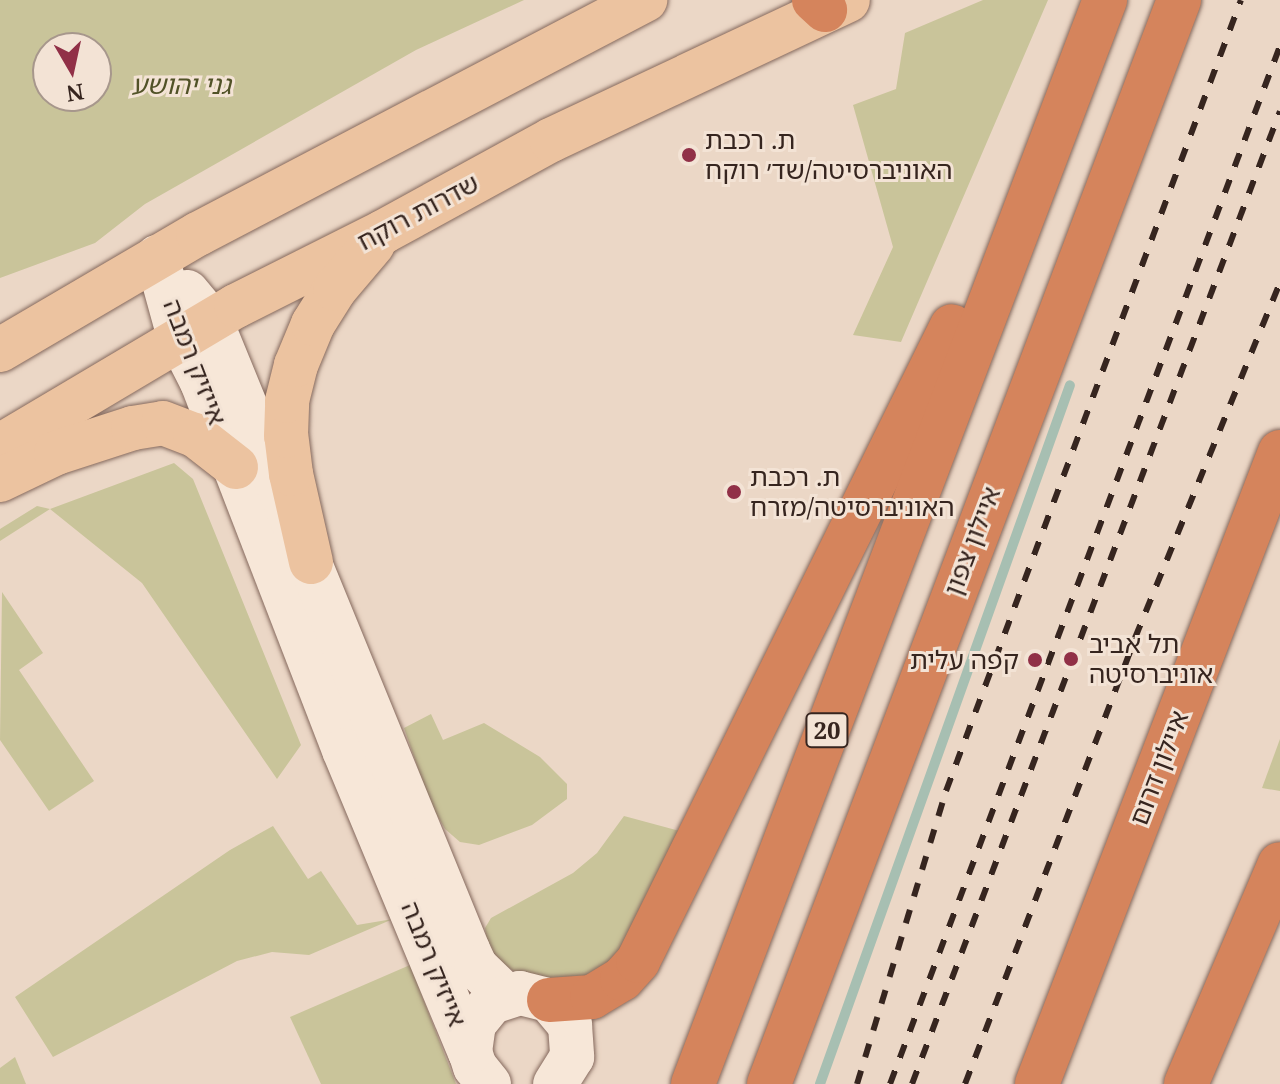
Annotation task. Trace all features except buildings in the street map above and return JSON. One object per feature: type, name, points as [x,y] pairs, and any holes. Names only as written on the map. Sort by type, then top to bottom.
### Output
[{"type":"highway","name":"20","points":[[693,1084],[946,372],[1065,98],[1102,0]]},
{"type":"highway","name":"איילון צפון","points":[[769,1084],[1179,0]]},
{"type":"highway","points":[[549,1000],[592,997],[622,979],[638,961],[946,372]]},
{"type":"highway","name":"איילון דרום","points":[[1037,1084],[1274,467]]},
{"type":"highway","points":[[1186,1084],[1276,879]]},
{"type":"main road","points":[[0,350],[157,257],[645,0]]},
{"type":"main road","name":"שדרות רוקח","points":[[0,446],[195,328],[383,232],[551,140],[828,3]]},
{"type":"main road","points":[[311,562],[291,474],[286,436],[287,401],[296,365],[313,324],[335,289],[383,232]]},
{"type":"main road","points":[[0,480],[56,453],[133,428],[163,423],[195,435],[236,467]]},
{"type":"street","name":"אייזיק רמבה","points":[[157,257],[311,562],[443,897],[476,967],[505,995]]},
{"type":"street","name":"אייזיק רמבה","points":[[195,328],[236,467],[344,750],[479,1068]]},
{"type":"street","points":[[479,1068],[470,1038],[481,1012],[505,995],[520,993],[549,1000],[570,1025],[573,1040],[569,1064],[555,1084]]},
{"type":"green space","name":"גני יהושע","points":[[0,0],[524,0],[416,50],[145,204],[95,243],[0,278]]},
{"type":"green space","points":[[983,0],[1048,0],[901,342],[853,335],[893,247],[853,105],[896,89],[905,33]]},
{"type":"green space","points":[[174,463],[193,479],[301,745],[277,779],[142,583],[50,509]]},
{"type":"green space","points":[[37,506],[50,509],[0,541],[0,529]]},
{"type":"green space","points":[[2,592],[43,653],[19,670],[94,781],[49,811],[0,740]]},
{"type":"green space","points":[[431,714],[443,740],[484,723],[540,757],[567,784],[567,799],[532,825],[479,845],[460,842],[445,829],[430,803],[404,728]]},
{"type":"green space","points":[[1280,739],[1280,791],[1262,788]]},
{"type":"green space","points":[[624,816],[687,833],[644,920],[591,985],[520,974],[501,964],[487,945],[485,928],[491,918],[573,873],[597,853]]},
{"type":"green space","points":[[273,826],[308,879],[321,871],[357,925],[393,919],[309,955],[272,952],[237,961],[53,1057],[15,997],[230,850]]},
{"type":"green space","points":[[410,965],[456,1084],[321,1084],[290,1017]]},
{"type":"green space","points":[[15,1057],[26,1084],[0,1084],[0,1068]]},
{"type":"waterway","points":[[820,1084],[1070,385]]},
{"type":"railway","points":[[857,1084],[946,791],[1241,0]]},
{"type":"railway","points":[[890,1084],[1280,46]]},
{"type":"railway","points":[[912,1084],[1280,111]]},
{"type":"railway","points":[[965,1084],[1135,638],[1280,282]]},
{"type":"place","name":"ת. רכבת האוניברסיטה/שד׳ רוקח","points":[[689,155]]},
{"type":"place","name":"ת. רכבת האוניברסיטה/מזרח","points":[[734,492]]},
{"type":"place","name":"תל אביב אוניברסיטה","points":[[1071,659]]},
{"type":"place","name":"קפה עלית","points":[[1035,660]]}]
